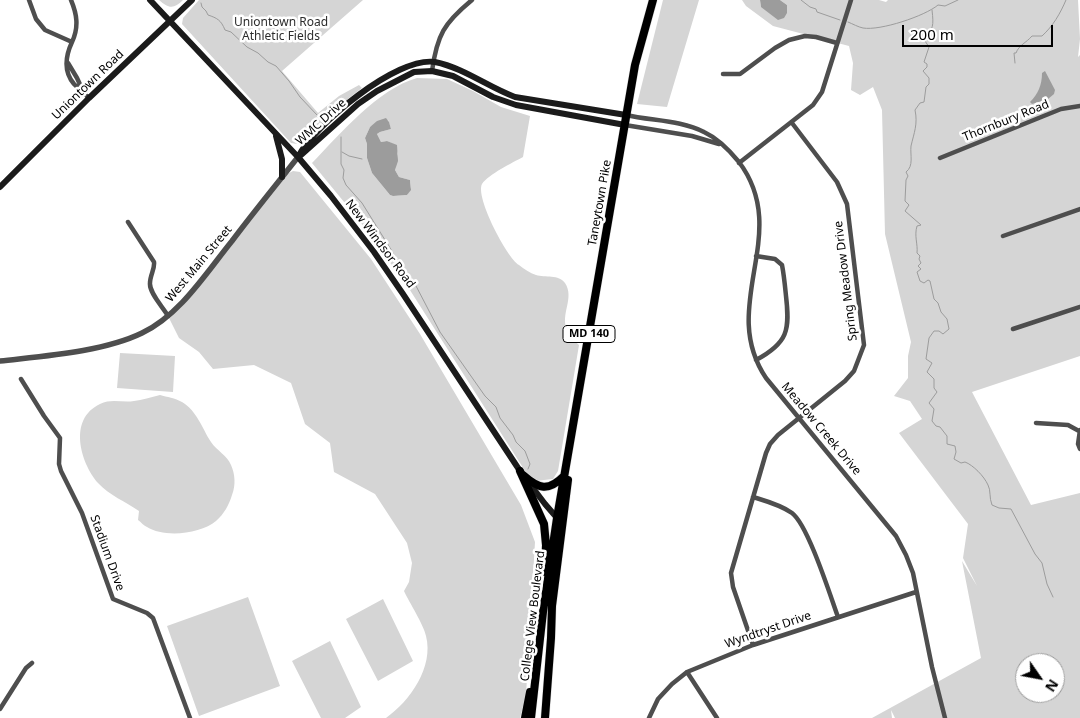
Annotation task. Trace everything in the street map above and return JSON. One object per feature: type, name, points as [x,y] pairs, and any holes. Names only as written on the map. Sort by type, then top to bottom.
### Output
[{"type":"highway","name":"Taneytown Pike","points":[[560,521],[564,476],[626,114],[635,65],[653,0]]},
{"type":"highway","name":"Taneytown Pike","points":[[560,521],[576,410]]},
{"type":"highway","points":[[520,472],[532,482],[545,488],[553,486],[564,476]]},
{"type":"highway","points":[[520,472],[540,514],[546,534],[543,612]]},
{"type":"highway","name":"College View Boulevard","points":[[531,718],[543,612],[560,521]]},
{"type":"highway","name":"College View Boulevard","points":[[545,718],[552,638],[552,606],[560,521]]},
{"type":"highway","points":[[525,718],[542,629]]},
{"type":"main road","name":"New Windsor Road","points":[[150,0],[298,157],[374,252],[520,472],[560,521]]},
{"type":"main road","name":"Uniontown Road","points":[[0,187],[89,98],[192,0]]},
{"type":"main road","name":"WMC Drive","points":[[298,157],[313,137],[353,99],[401,69],[418,62],[433,62],[466,72],[515,97],[626,114]]},
{"type":"main road","name":"WMC Drive","points":[[298,157],[320,140],[358,104],[377,91],[414,72],[432,71],[453,76],[493,97],[516,105],[625,125]]},
{"type":"main road","points":[[274,132],[282,159],[282,177]]},
{"type":"street","points":[[29,0],[36,19],[44,30],[72,42]]},
{"type":"street","points":[[71,0],[77,20],[76,34],[67,53],[67,68],[71,79],[89,98]]},
{"type":"street","points":[[432,71],[435,49],[445,27],[454,15],[472,0]]},
{"type":"street","points":[[739,163],[792,123],[813,105],[822,92],[851,0]]},
{"type":"street","points":[[723,74],[740,74],[789,40],[811,37],[837,43]]},
{"type":"street","name":"Thornbury Road","points":[[940,158],[1061,109],[1080,106]]},
{"type":"street","name":"Meadow Creek Drive","points":[[626,114],[691,127],[706,133],[724,147],[739,163],[751,183],[758,205],[760,222],[748,317],[749,338],[756,360],[766,378],[896,536],[913,573],[932,667],[946,718]]},
{"type":"street","name":"Spring Meadow Drive","points":[[753,645],[733,587],[731,573],[770,444],[778,435],[850,376],[859,360],[864,345],[844,198],[837,182],[792,123]]},
{"type":"street","name":"Meadow Creek Drive","points":[[625,125],[692,136],[724,147]]},
{"type":"street","name":"West Main Street","points":[[0,361],[111,344],[142,333],[168,316],[193,290],[298,157]]},
{"type":"street","points":[[1003,236],[1080,209]]},
{"type":"street","points":[[128,222],[154,262],[150,287],[168,316]]},
{"type":"street","points":[[756,256],[775,259],[782,265],[788,322],[786,333],[779,345],[756,360]]},
{"type":"street","points":[[1013,329],[1080,307]]},
{"type":"street","name":"Stadium Drive","points":[[21,379],[52,430],[60,438],[59,464],[82,512],[113,599],[147,613],[153,618],[190,718]]},
{"type":"street","points":[[1036,423],[1068,425],[1080,430],[1078,444],[1080,449]]},
{"type":"street","points":[[753,497],[774,503],[793,514],[797,519],[809,539],[838,617]]},
{"type":"street","name":"Wyndtryst Drive","points":[[649,718],[658,699],[687,672],[753,645],[916,592]]},
{"type":"street","points":[[0,709],[27,666],[32,663]]},
{"type":"street","points":[[687,672],[717,718]]},
{"type":"green space","points":[[159,0],[183,0],[171,7]]},
{"type":"green space","name":"Uniontown Road Athletic Fields","points":[[199,0],[363,0],[282,71],[318,113],[339,96],[359,85],[362,88],[304,141],[297,144],[291,143],[182,24],[183,18]]},
{"type":"green space","points":[[663,0],[699,0],[667,107],[637,104]]},
{"type":"green space","points":[[742,0],[760,0],[761,7],[787,5],[780,0],[879,0],[886,2],[888,0],[1078,0],[1080,39],[1078,57],[1080,55],[1080,356],[972,392],[1031,505],[1080,493],[1080,718],[895,718],[891,710],[892,718],[872,718],[981,658],[962,561],[977,586],[963,558],[968,524],[899,433],[922,419],[910,401],[894,396],[908,378],[908,356],[911,342],[885,234],[882,110],[873,87],[860,95],[851,90],[853,63],[849,46],[773,26],[746,6]]},
{"type":"green space","points":[[417,78],[447,79],[501,107],[530,116],[523,157],[485,180],[481,191],[493,227],[514,260],[534,274],[559,278],[568,289],[565,324],[569,334],[579,345],[558,471],[553,479],[535,481],[527,474],[408,287],[358,219],[312,163],[360,114],[388,92]],"holes":[[[388,120],[391,129],[377,134],[381,142],[387,141],[395,145],[398,154],[395,170],[399,177],[410,180],[411,188],[407,195],[390,195],[372,173],[367,158],[365,138],[370,127]]]},
{"type":"green space","points":[[293,171],[300,172],[371,259],[420,334],[521,505],[535,542],[526,695],[520,718],[386,718],[411,693],[427,660],[428,648],[425,631],[404,591],[409,582],[412,563],[407,543],[375,494],[334,472],[330,443],[305,424],[291,383],[254,365],[213,369],[199,352],[179,338],[168,316],[193,290],[287,174]]},
{"type":"green space","points":[[120,353],[175,356],[173,392],[117,388]]},
{"type":"green space","points":[[160,395],[179,401],[192,410],[211,442],[229,462],[233,472],[233,491],[224,512],[216,521],[192,532],[163,533],[145,526],[138,520],[139,511],[112,495],[98,483],[86,464],[82,453],[81,430],[84,420],[90,411],[104,402],[134,401]]},
{"type":"green space","points":[[248,597],[280,686],[199,716],[167,626]]},
{"type":"green space","points":[[383,599],[413,661],[378,681],[346,619]]},
{"type":"green space","points":[[330,641],[361,707],[345,718],[321,718],[292,661]]},
{"type":"shaded area","points":[[760,0],[780,0],[787,5],[787,13],[784,18],[778,20],[761,7]]},
{"type":"shaded area","points":[[1045,71],[1055,90],[1054,94],[1048,99],[1032,104],[1030,102],[1039,89],[1042,73]]},
{"type":"shaded area","points":[[386,118],[391,129],[377,134],[381,142],[387,141],[397,145],[398,161],[395,170],[399,177],[410,180],[411,190],[407,195],[390,195],[372,173],[367,158],[365,138],[370,127],[377,121]]},
{"type":"waterway","points":[[801,0],[816,9],[817,12],[840,20]]},
{"type":"waterway","points":[[848,22],[863,28],[891,25],[923,14],[938,5],[945,6],[958,0]]},
{"type":"waterway","points":[[1015,63],[1014,53],[1032,36],[1042,36],[1046,32],[1056,20],[1066,0]]},
{"type":"waterway","points":[[201,3],[208,15],[218,20],[225,30],[231,32],[247,47],[276,66],[317,115]]},
{"type":"waterway","points":[[932,10],[932,27],[925,41],[929,47],[924,62],[927,64],[927,67],[923,71],[929,78],[929,84],[926,87],[924,102],[920,103],[915,110],[916,124],[911,146],[911,164],[906,172],[908,176],[906,180],[905,201],[909,205],[905,211],[921,225],[917,226],[916,233],[917,253],[920,256],[921,263],[918,266],[921,269],[917,272],[920,281],[924,283],[928,280],[930,281],[934,299],[947,319],[949,329],[943,334],[939,331],[934,331],[929,338],[926,359],[932,363],[927,372],[934,379],[934,388],[937,392],[929,403],[934,409],[932,421],[947,436],[947,444],[955,446],[954,459],[961,463],[968,463],[984,478],[989,487],[992,505],[1011,509],[1035,554],[1042,563],[1047,584],[1053,597]]},
{"type":"waterway","points":[[341,137],[341,164],[344,170],[343,178],[346,185],[362,203],[405,272],[415,284],[440,332],[485,396],[496,407],[500,418],[516,442],[525,451],[530,464],[528,469]]},
{"type":"waterway","points":[[342,152],[362,159]]}]
